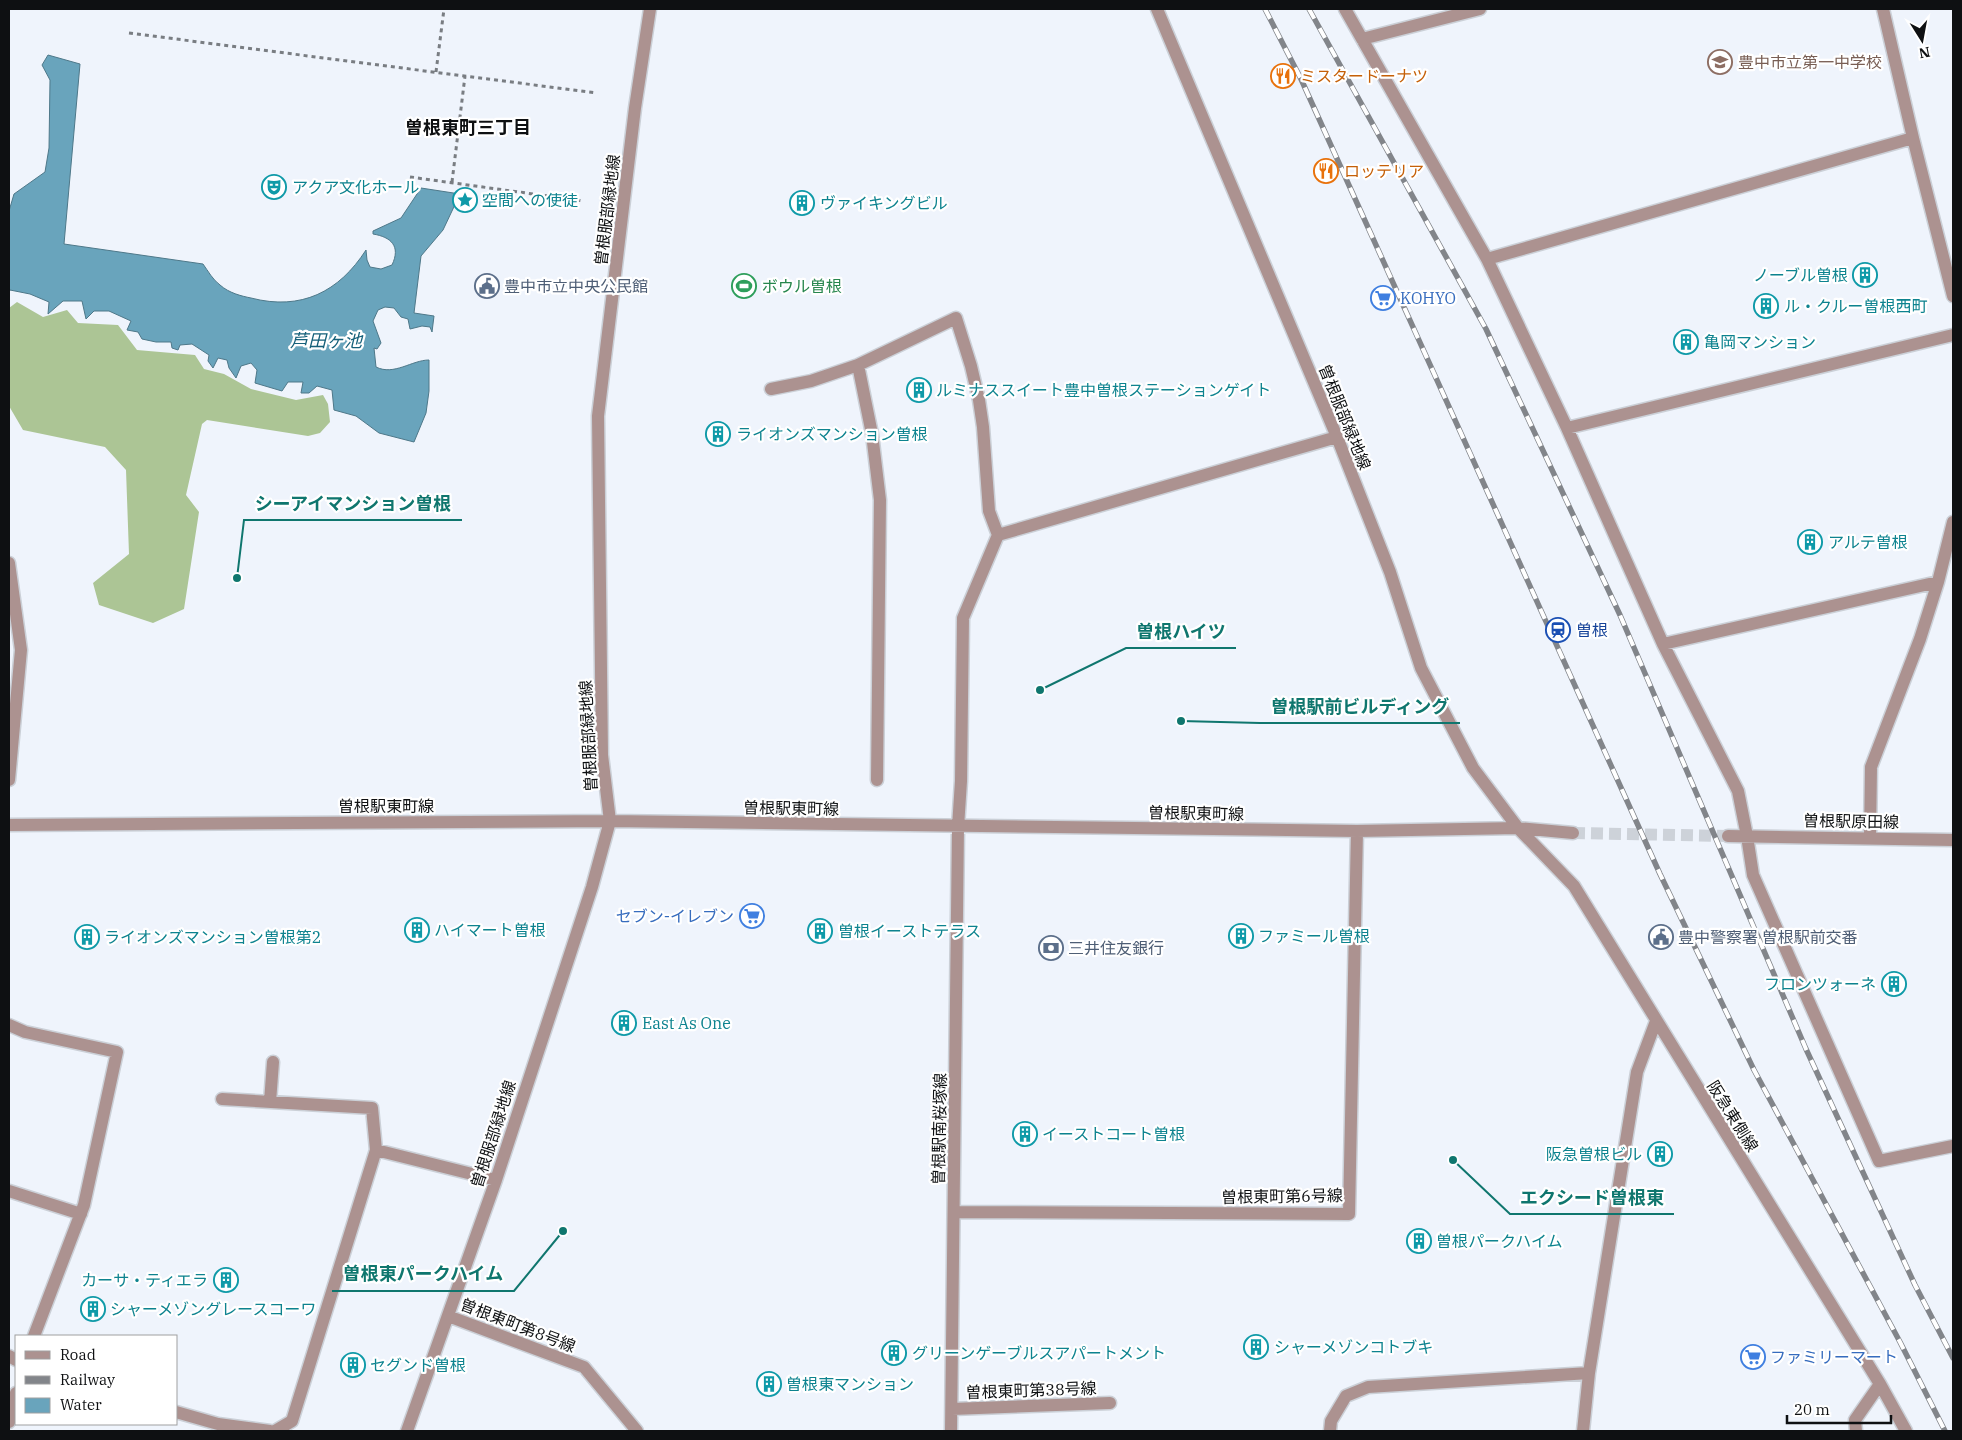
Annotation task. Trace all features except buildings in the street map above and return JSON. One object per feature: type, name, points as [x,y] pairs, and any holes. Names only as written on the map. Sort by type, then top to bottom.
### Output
[{"type":"street","name":"曽根服部緑地線","points":[[407,1431],[496,1180],[592,887],[610,821],[602,755],[598,416],[635,108],[650,9]]},
{"type":"street","name":"曽根服部緑地線","points":[[1157,9],[1337,437],[1390,572],[1421,668],[1474,768],[1518,828]]},
{"type":"street","points":[[1345,9],[1487,259],[1567,428],[1663,644],[1738,791],[1756,883],[1879,1161],[1953,1146]]},
{"type":"street","points":[[1362,39],[1480,9]]},
{"type":"street","points":[[1883,9],[1913,138],[1953,293]]},
{"type":"street","points":[[1487,259],[1913,138]]},
{"type":"street","points":[[771,389],[811,382],[858,365],[956,318],[972,366],[983,427],[989,512],[998,536],[1337,437]]},
{"type":"street","points":[[1567,428],[1953,336]]},
{"type":"street","points":[[858,365],[872,434],[880,500],[877,780]]},
{"type":"street","points":[[1870,837],[1871,767],[1920,639],[1938,582],[1953,522]]},
{"type":"street","name":"曽根駅南桜塚線","points":[[951,1431],[958,827],[961,782],[964,618],[998,536]]},
{"type":"street","points":[[9,563],[21,650],[9,780]]},
{"type":"street","points":[[1663,644],[1938,582]]},
{"type":"street","name":"曽根駅東町線","points":[[9,824],[610,821],[1357,831],[1518,828],[1573,833]]},
{"type":"street","name":"阪急東側線","points":[[1518,828],[1574,886],[1880,1384],[1906,1431]]},
{"type":"street","name":"曽根東町第6号線","points":[[954,1212],[1349,1214],[1357,831]]},
{"type":"street","points":[[1728,836],[1747,836]]},
{"type":"street","name":"曽根駅原田線","points":[[1747,836],[1953,840]]},
{"type":"street","points":[[1583,1431],[1589,1373],[1637,1072],[1656,1021]]},
{"type":"street","points":[[9,1025],[25,1032],[117,1052],[84,1205],[34,1335]]},
{"type":"street","points":[[270,1102],[273,1062]]},
{"type":"street","points":[[222,1099],[372,1108],[376,1150],[292,1420],[275,1431]]},
{"type":"street","points":[[376,1150],[496,1180]]},
{"type":"street","points":[[9,1191],[81,1214]]},
{"type":"street","name":"曽根東町第8号線","points":[[448,1316],[584,1367],[637,1431]]},
{"type":"street","points":[[1330,1431],[1331,1421],[1346,1396],[1368,1387],[1589,1373]]},
{"type":"street","points":[[1856,1431],[1855,1420],[1880,1384]]},
{"type":"street","points":[[9,1422],[15,1397]]},
{"type":"street","name":"曽根東町第38号線","points":[[952,1409],[1110,1403]]},
{"type":"street","points":[[178,1413],[218,1424],[270,1431]]},
{"type":"path","points":[[436,72],[444,9]]},
{"type":"path","points":[[129,32],[597,93]]},
{"type":"path","points":[[452,182],[465,76]]},
{"type":"path","points":[[410,177],[584,201]]},
{"type":"path","points":[[505,204],[507,189]]},
{"type":"green space","points":[[17,302],[43,317],[67,310],[78,323],[118,325],[137,350],[195,355],[204,369],[224,374],[251,389],[296,400],[323,395],[328,404],[330,422],[320,433],[308,436],[207,420],[202,424],[186,495],[199,512],[184,609],[153,623],[99,605],[93,583],[129,554],[126,470],[105,447],[23,430],[9,406],[9,308]]},
{"type":"water","name":"芦田ヶ池","points":[[48,55],[80,64],[64,244],[203,264],[215,281],[231,292],[269,301],[286,302],[302,300],[317,295],[344,277],[366,250],[370,267],[381,269],[392,265],[395,258],[393,244],[385,237],[373,234],[373,231],[401,218],[421,188],[460,194],[443,230],[421,256],[414,313],[434,316],[432,332],[430,327],[422,326],[410,329],[408,319],[401,317],[394,308],[385,307],[378,310],[373,321],[381,343],[377,349],[374,348],[376,367],[389,370],[429,360],[429,391],[426,413],[414,442],[379,433],[356,416],[334,410],[332,390],[317,386],[309,393],[301,393],[303,382],[288,382],[282,391],[255,383],[257,370],[251,363],[241,366],[236,378],[229,368],[227,360],[218,358],[213,368],[208,361],[209,355],[192,344],[180,345],[178,350],[172,348],[171,342],[156,342],[142,339],[138,332],[127,330],[131,321],[109,311],[94,311],[86,319],[82,301],[63,301],[48,314],[49,302],[30,294],[10,290],[9,292],[9,211],[14,194],[45,172],[49,148],[50,80],[42,65]]},
{"type":"tunnel","points":[[1573,833],[1728,836]]},
{"type":"railway","points":[[1265,9],[1301,79],[1660,874],[1754,1070],[1900,1342],[1945,1431]]},
{"type":"railway","points":[[1309,9],[1486,329],[1620,615],[1806,1049],[1915,1285],[1953,1358]]},
{"type":"place","name":"豊中市立第一中学校","points":[[1720,62]]},
{"type":"place","name":"ミスタードーナツ","points":[[1283,76]]},
{"type":"place","name":"ロッテリア","points":[[1326,171]]},
{"type":"place","name":"アクア文化ホール","points":[[274,187]]},
{"type":"place","name":"空間への使徒","points":[[465,200]]},
{"type":"place","name":"ヴァイキングビル","points":[[802,203]]},
{"type":"place","name":"ノーブル曽根","points":[[1865,275]]},
{"type":"place","name":"豊中市立中央公民館","points":[[487,286]]},
{"type":"place","name":"ボウル曽根","points":[[744,286]]},
{"type":"place","name":"KOHYO","points":[[1383,298]]},
{"type":"place","name":"ル・クルー曽根西町","points":[[1766,306]]},
{"type":"place","name":"亀岡マンション","points":[[1686,342]]},
{"type":"place","name":"ルミナススイート豊中曽根ステーションゲイト","points":[[919,390]]},
{"type":"place","name":"ライオンズマンション曽根","points":[[718,434]]},
{"type":"place","name":"アルテ曽根","points":[[1810,542]]},
{"type":"place","name":"シーアイマンション曽根","points":[[237,578]]},
{"type":"place","name":"曽根","points":[[1558,630]]},
{"type":"place","name":"曽根ハイツ","points":[[1040,690]]},
{"type":"place","name":"曽根駅前ビルディング","points":[[1181,721]]},
{"type":"place","name":"セブン-イレブン","points":[[752,916]]},
{"type":"place","name":"ハイマート曽根","points":[[417,930]]},
{"type":"place","name":"曽根イーストテラス","points":[[820,931]]},
{"type":"place","name":"ファミール曽根","points":[[1241,936]]},
{"type":"place","name":"ライオンズマンション曽根第2","points":[[87,937]]},
{"type":"place","name":"豊中警察署 曽根駅前交番","points":[[1661,937]]},
{"type":"place","name":"三井住友銀行","points":[[1051,948]]},
{"type":"place","name":"フロンツォーネ","points":[[1894,984]]},
{"type":"place","name":"East As One","points":[[624,1023]]},
{"type":"place","name":"イーストコート曽根","points":[[1025,1134]]},
{"type":"place","name":"阪急曽根ビル","points":[[1660,1154]]},
{"type":"place","name":"エクシード曽根東","points":[[1453,1160]]},
{"type":"place","name":"曽根東パークハイム","points":[[563,1231]]},
{"type":"place","name":"曽根パークハイム","points":[[1419,1241]]},
{"type":"place","name":"カーサ・ティエラ","points":[[226,1280]]},
{"type":"place","name":"シャーメゾングレースコーワ","points":[[93,1309]]},
{"type":"place","name":"シャーメゾンコトブキ","points":[[1256,1347]]},
{"type":"place","name":"グリーンゲーブルスアパートメント","points":[[894,1353]]},
{"type":"place","name":"ファミリーマート","points":[[1753,1357]]},
{"type":"place","name":"セグンド曽根","points":[[353,1365]]},
{"type":"place","name":"曽根東マンション","points":[[769,1384]]},
{"type":"district","name":"曽根東町三丁目","points":[[468,127]]}]
